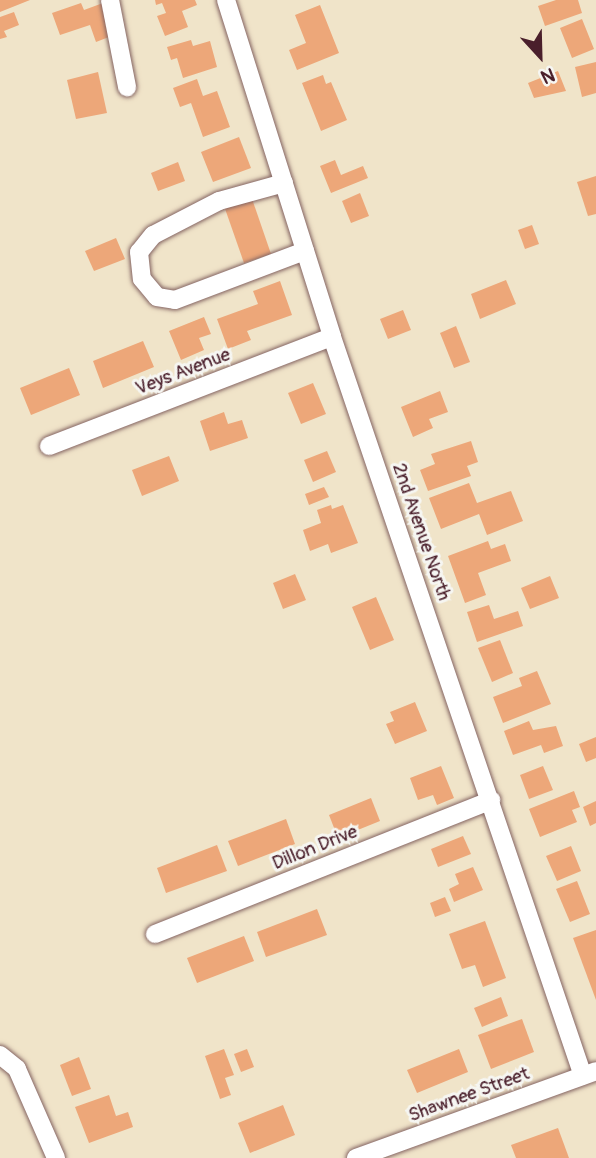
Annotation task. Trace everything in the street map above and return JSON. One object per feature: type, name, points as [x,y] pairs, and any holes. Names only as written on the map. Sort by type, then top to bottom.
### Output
[{"type":"street","points":[[110,0],[127,87]]},
{"type":"street","name":"2nd Avenue North","points":[[226,0],[332,337],[491,800],[590,1073]]},
{"type":"street","points":[[284,183],[219,201],[153,234],[139,252],[142,279],[157,296],[175,300],[305,251]]},
{"type":"street","name":"Veys Avenue","points":[[49,446],[332,337]]},
{"type":"street","name":"Dillon Drive","points":[[155,934],[491,800]]},
{"type":"street","points":[[0,1055],[17,1069],[38,1108],[56,1158]]},
{"type":"street","name":"Shawnee Street","points":[[356,1158],[590,1073]]},
{"type":"building","points":[[0,0],[30,0],[0,12]]},
{"type":"building","points":[[155,0],[195,0],[197,5],[182,11],[188,27],[165,36],[157,16],[166,13],[162,3],[156,5]]},
{"type":"building","points":[[556,0],[578,0],[582,13],[545,26],[538,6]]},
{"type":"building","points":[[81,3],[84,10],[103,3],[114,35],[96,42],[90,25],[60,35],[52,13]]},
{"type":"building","points":[[320,5],[339,53],[297,70],[289,50],[306,43],[295,15]]},
{"type":"building","points":[[14,12],[19,25],[4,31],[7,37],[0,39],[0,17]]},
{"type":"building","points":[[582,19],[594,49],[572,58],[560,28]]},
{"type":"building","points":[[191,40],[193,46],[210,41],[217,67],[183,78],[177,58],[171,60],[167,47]]},
{"type":"building","points":[[596,62],[596,93],[582,97],[575,67]]},
{"type":"building","points":[[558,71],[566,91],[534,98],[528,83]]},
{"type":"building","points":[[98,72],[107,113],[76,119],[67,80]]},
{"type":"building","points":[[323,75],[326,84],[331,82],[347,120],[321,131],[302,83]]},
{"type":"building","points":[[197,79],[203,96],[217,91],[230,127],[203,137],[191,103],[180,107],[173,88]]},
{"type":"building","points":[[239,137],[251,168],[213,182],[201,152]]},
{"type":"building","points":[[335,160],[341,175],[363,166],[368,178],[331,193],[320,166]]},
{"type":"building","points":[[178,162],[185,181],[158,191],[151,173]]},
{"type":"building","points":[[596,176],[596,214],[588,216],[577,182]]},
{"type":"building","points":[[250,193],[271,254],[244,263],[223,203]]},
{"type":"building","points":[[360,193],[369,216],[351,223],[342,201]]},
{"type":"building","points":[[532,225],[539,244],[525,249],[518,230]]},
{"type":"building","points":[[116,238],[125,259],[94,271],[85,251]]},
{"type":"building","points":[[506,280],[516,304],[480,319],[471,294]]},
{"type":"building","points":[[280,281],[292,315],[247,331],[251,340],[228,349],[217,319],[258,304],[253,291]]},
{"type":"building","points":[[403,310],[411,330],[388,339],[380,319]]},
{"type":"building","points":[[204,317],[211,334],[199,338],[204,350],[181,360],[169,331]]},
{"type":"building","points":[[456,326],[470,362],[454,368],[440,333]]},
{"type":"building","points":[[143,341],[154,367],[103,388],[93,361]]},
{"type":"building","points":[[69,368],[80,395],[31,415],[20,388]]},
{"type":"building","points":[[313,383],[326,414],[301,424],[288,393]]},
{"type":"building","points":[[440,391],[448,412],[429,419],[433,428],[413,437],[401,407]]},
{"type":"building","points":[[224,412],[228,424],[242,420],[248,438],[210,451],[200,421]]},
{"type":"building","points":[[471,441],[478,462],[467,466],[471,476],[428,491],[420,470],[435,464],[431,454]]},
{"type":"building","points":[[327,451],[336,472],[313,482],[304,460]]},
{"type":"building","points":[[169,456],[179,481],[142,496],[132,470]]},
{"type":"building","points":[[469,483],[477,503],[511,491],[523,521],[487,535],[479,514],[441,529],[429,498]]},
{"type":"building","points":[[324,487],[329,497],[309,505],[305,494]]},
{"type":"building","points":[[331,505],[332,509],[343,505],[358,543],[331,553],[328,544],[310,551],[303,530],[321,523],[317,510]]},
{"type":"building","points":[[488,541],[491,549],[505,544],[511,561],[478,573],[486,595],[465,603],[448,556]]},
{"type":"building","points":[[295,574],[306,600],[283,609],[273,583]]},
{"type":"building","points":[[550,576],[559,598],[530,609],[521,588]]},
{"type":"building","points":[[376,597],[394,640],[370,650],[352,607]]},
{"type":"building","points":[[489,605],[494,619],[518,611],[523,626],[477,642],[467,612]]},
{"type":"building","points":[[500,640],[513,673],[492,682],[478,648]]},
{"type":"building","points":[[537,671],[551,704],[503,723],[493,697],[522,686],[519,678]]},
{"type":"building","points":[[415,702],[427,731],[395,744],[386,724],[394,721],[390,712]]},
{"type":"building","points":[[529,721],[533,730],[556,726],[563,746],[544,753],[541,745],[513,755],[504,731]]},
{"type":"building","points":[[596,737],[596,758],[586,762],[579,744]]},
{"type":"building","points":[[441,766],[454,798],[437,805],[433,795],[418,800],[410,778]]},
{"type":"building","points":[[543,766],[553,790],[529,799],[520,775]]},
{"type":"building","points":[[574,791],[580,807],[572,810],[577,822],[540,837],[529,809]]},
{"type":"building","points":[[371,798],[380,821],[338,838],[329,815]]},
{"type":"building","points":[[596,801],[596,823],[590,826],[583,807]]},
{"type":"building","points":[[286,819],[295,844],[238,866],[228,841]]},
{"type":"building","points":[[463,836],[471,854],[438,867],[431,849]]},
{"type":"building","points":[[217,845],[227,871],[166,893],[157,868]]},
{"type":"building","points":[[571,846],[581,871],[557,881],[546,856]]},
{"type":"building","points":[[473,867],[483,890],[454,902],[449,889],[459,884],[455,874]]},
{"type":"building","points":[[577,881],[590,914],[570,922],[556,889]]},
{"type":"building","points":[[445,897],[451,911],[435,917],[430,903]]},
{"type":"building","points":[[317,909],[327,935],[266,957],[257,932]]},
{"type":"building","points":[[485,921],[506,978],[483,987],[475,965],[462,969],[449,934]]},
{"type":"building","points":[[596,930],[596,1000],[573,938]]},
{"type":"building","points":[[244,936],[254,961],[197,983],[187,958]]},
{"type":"building","points":[[501,997],[508,1016],[482,1027],[474,1008]]},
{"type":"building","points":[[522,1019],[534,1052],[491,1069],[478,1035]]},
{"type":"building","points":[[224,1049],[234,1075],[225,1078],[231,1095],[220,1099],[205,1056]]},
{"type":"building","points":[[247,1049],[254,1067],[241,1072],[234,1054]]},
{"type":"building","points":[[459,1049],[468,1072],[417,1093],[407,1070]]},
{"type":"building","points":[[79,1057],[91,1089],[72,1096],[60,1065]]},
{"type":"building","points":[[109,1095],[116,1116],[128,1112],[133,1127],[89,1143],[75,1107]]},
{"type":"building","points":[[283,1105],[295,1135],[250,1153],[238,1123]]},
{"type":"building","points":[[558,1128],[569,1158],[516,1158],[511,1145]]}]
